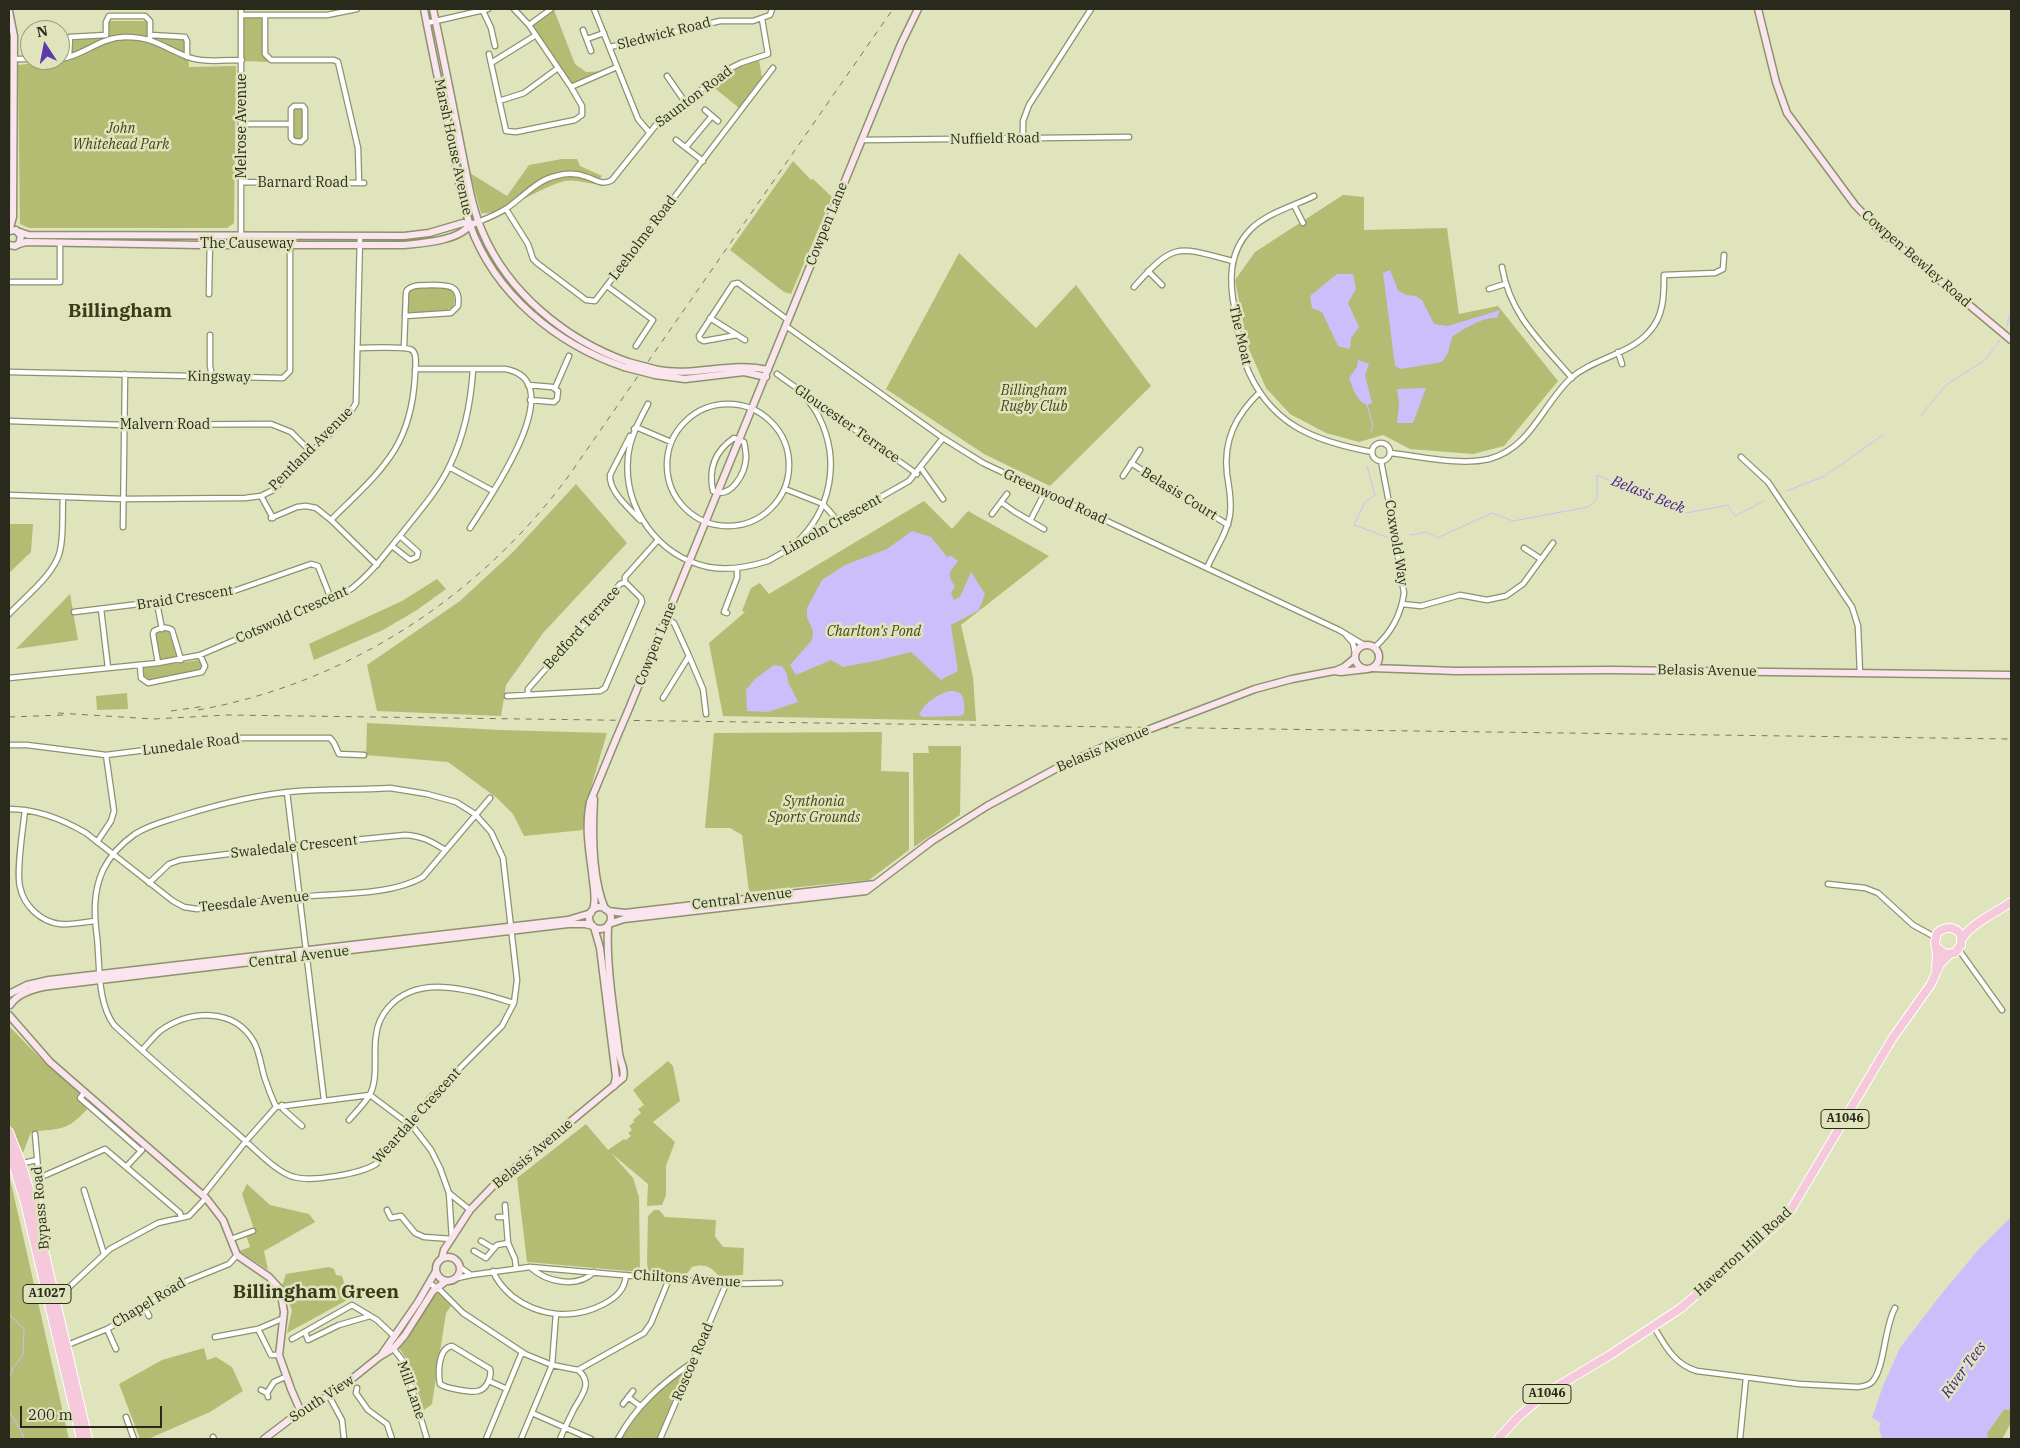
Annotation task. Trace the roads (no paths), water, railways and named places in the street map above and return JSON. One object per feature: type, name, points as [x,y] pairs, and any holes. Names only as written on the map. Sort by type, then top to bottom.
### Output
[{"type":"main road","points":[[1959,950],[1962,939],[1970,927],[2011,902]]},
{"type":"main road","points":[[1935,937],[1941,929],[1977,923]]},
{"type":"main road","points":[[1951,928],[1958,932],[1962,939]]},
{"type":"main road","name":"Haverton Hill Road","points":[[1935,937],[1937,955],[1935,974]]},
{"type":"main road","points":[[1936,947],[1940,952],[1950,954]]},
{"type":"main road","name":"Haverton Hill Road","points":[[1498,1439],[1529,1406],[1681,1308],[1754,1246],[1789,1213],[1892,1039],[1931,984],[1940,964],[1950,954],[1959,950]]},
{"type":"main road","name":"Bypass Road","points":[[9,1132],[46,1257],[81,1439]]},
{"type":"main road","name":"Bypass Road","points":[[9,1151],[18,1164],[25,1203],[88,1439]]},
{"type":"street","name":"Melrose Avenue","points":[[241,9],[241,244]]},
{"type":"street","points":[[326,9],[327,15]]},
{"type":"street","points":[[242,15],[327,15],[357,9]]},
{"type":"street","name":"Marsh House Avenue","points":[[424,9],[461,193],[470,225],[496,274],[517,300],[541,322],[586,353],[656,373],[685,379],[744,372],[767,374]]},
{"type":"street","name":"Marsh House Avenue","points":[[433,9],[471,195],[478,222],[496,258],[523,293],[546,315],[590,346],[626,364]]},
{"type":"street","points":[[489,54],[505,129],[508,132],[516,132],[579,118],[583,113],[582,106],[571,87],[529,25],[514,9]]},
{"type":"street","points":[[529,25],[552,9]]},
{"type":"street","points":[[594,9],[638,119],[649,132]]},
{"type":"street","points":[[762,19],[770,15],[772,9]]},
{"type":"street","name":"Cowpen Lane","points":[[592,912],[595,897],[592,850],[594,795],[862,140],[918,9]]},
{"type":"street","points":[[1023,138],[1023,121],[1029,105],[1091,9]]},
{"type":"street","name":"Cowpen Bewley Road","points":[[1758,9],[1776,82],[1787,113],[1864,217],[2011,340]]},
{"type":"street","points":[[427,23],[486,10],[495,46]]},
{"type":"street","points":[[9,12],[13,27],[14,59],[11,101],[13,217],[9,231]]},
{"type":"street","name":"Barnard Road","points":[[242,182],[361,183],[358,148],[338,62],[334,60],[271,60],[265,54],[265,14]]},
{"type":"street","points":[[106,37],[106,22],[110,16],[145,16],[150,21],[150,37]]},
{"type":"street","name":"Sledwick Road","points":[[610,47],[720,20],[744,22],[762,19]]},
{"type":"street","name":"Saunton Road","points":[[506,209],[539,184],[555,176],[575,174],[586,176],[600,183],[612,180],[649,132],[686,102],[727,70],[768,54],[762,19]]},
{"type":"street","points":[[583,30],[591,51]]},
{"type":"street","points":[[587,39],[604,32]]},
{"type":"street","points":[[491,63],[536,35]]},
{"type":"street","points":[[70,37],[185,37],[187,41],[187,57]]},
{"type":"street","points":[[70,56],[106,37]]},
{"type":"street","points":[[150,37],[196,60],[242,60]]},
{"type":"street","points":[[14,59],[20,59]]},
{"type":"street","points":[[571,87],[618,67]]},
{"type":"street","points":[[499,101],[524,93],[558,68]]},
{"type":"street","name":"Leeholme Road","points":[[506,209],[528,244],[533,259],[586,300],[595,301],[773,68]]},
{"type":"street","points":[[666,75],[686,102]]},
{"type":"street","points":[[292,107],[304,107],[304,140],[291,140],[291,124],[292,107]]},
{"type":"street","points":[[705,110],[718,121]]},
{"type":"street","points":[[686,147],[712,116]]},
{"type":"street","points":[[242,124],[291,124]]},
{"type":"street","name":"Nuffield Road","points":[[862,140],[1129,137]]},
{"type":"street","points":[[676,140],[703,161]]},
{"type":"street","name":"The Moat","points":[[1314,196],[1260,222],[1251,229],[1242,240],[1232,261],[1231,288],[1244,362],[1260,392],[1278,412],[1301,430],[1336,445],[1372,452],[1376,443],[1382,442],[1386,444],[1390,453],[1464,461],[1489,458],[1510,449],[1531,432],[1556,396],[1572,378],[1593,363],[1638,343],[1650,331],[1660,316],[1664,296],[1664,275],[1715,273],[1723,269],[1724,255]]},
{"type":"street","points":[[1294,205],[1303,223]]},
{"type":"street","points":[[478,222],[506,209]]},
{"type":"street","points":[[13,217],[21,239],[19,244]]},
{"type":"street","name":"The Causeway","points":[[9,245],[26,242],[60,242],[210,245],[404,245],[429,242],[464,232],[470,225],[478,222]]},
{"type":"street","name":"The Causeway","points":[[9,231],[13,229],[28,235],[360,236],[418,235],[463,223],[470,225]]},
{"type":"street","points":[[209,294],[210,235]]},
{"type":"street","name":"Kingsway","points":[[9,372],[281,378],[287,376],[290,371],[290,235]]},
{"type":"street","name":"Pentland Avenue","points":[[9,495],[123,499],[245,498],[261,496],[273,490],[348,416],[356,403],[359,348],[360,236]]},
{"type":"street","points":[[9,282],[60,282],[60,242]]},
{"type":"street","points":[[1134,287],[1159,259],[1177,251],[1196,251],[1232,261]]},
{"type":"street","points":[[1502,266],[1505,284],[1521,319],[1572,378]]},
{"type":"street","points":[[1148,271],[1162,285]]},
{"type":"street","name":"Greenwood Road","points":[[710,318],[733,284],[738,283],[787,323],[943,438],[996,470],[1207,568],[1364,644]]},
{"type":"street","points":[[1489,289],[1505,284]]},
{"type":"street","points":[[404,348],[406,293],[410,287],[446,285],[456,291],[458,306],[451,314],[406,316]]},
{"type":"street","points":[[607,286],[653,320],[636,346]]},
{"type":"street","points":[[541,322],[546,315]]},
{"type":"street","points":[[737,335],[702,341],[699,336],[710,318],[745,340]]},
{"type":"street","points":[[210,335],[210,366],[212,376]]},
{"type":"street","points":[[331,520],[394,453],[410,415],[415,354],[410,349],[404,348],[359,348]]},
{"type":"street","points":[[1618,352],[1622,364]]},
{"type":"street","points":[[555,388],[570,356]]},
{"type":"street","points":[[415,369],[510,370],[517,372],[528,385],[530,400],[521,442],[513,459],[470,528]]},
{"type":"street","name":"Cotswold Crescent","points":[[9,678],[158,663],[200,655],[331,599],[357,585],[377,565],[400,536],[426,502],[449,467],[466,418],[473,370]]},
{"type":"street","points":[[123,526],[125,374]]},
{"type":"street","name":"Gloucester Terrace","points":[[777,374],[917,474]]},
{"type":"street","points":[[528,385],[555,388]]},
{"type":"street","points":[[530,400],[554,402],[557,399],[558,392],[555,388]]},
{"type":"street","points":[[790,548],[805,534],[823,504],[830,485],[832,466],[830,447],[818,415],[801,392]]},
{"type":"street","points":[[1207,568],[1228,524],[1231,500],[1226,466],[1228,440],[1231,430],[1240,415],[1260,392]]},
{"type":"street","points":[[647,528],[613,489],[610,475],[648,404]]},
{"type":"street","points":[[721,404],[752,408],[768,418],[785,441],[789,453],[790,468],[785,489],[773,509],[751,523],[739,527],[728,527],[706,522],[689,513],[673,492],[667,464],[671,442],[680,427],[701,410],[721,404]]},
{"type":"street","points":[[818,415],[826,409]]},
{"type":"street","name":"Malvern Road","points":[[9,421],[124,425],[271,424],[291,432],[311,452]]},
{"type":"street","points":[[636,427],[671,442]]},
{"type":"street","points":[[636,427],[628,458],[628,480],[635,505],[647,528]]},
{"type":"street","points":[[734,438],[740,440],[744,442],[746,449],[743,472],[729,490],[718,493],[713,490],[711,481],[712,464],[725,444],[734,438]]},
{"type":"street","name":"Lincoln Crescent","points":[[647,528],[669,550],[690,562],[708,567],[737,568],[752,566],[768,561],[909,481],[917,474],[943,438]]},
{"type":"street","name":"Belasis Court","points":[[1123,476],[1140,450]]},
{"type":"street","points":[[1372,452],[1373,456],[1381,461],[1389,457],[1390,453]]},
{"type":"street","points":[[1741,457],[1768,482],[1852,608],[1858,626],[1860,674]]},
{"type":"street","name":"Coxwold Way","points":[[1375,647],[1397,620],[1402,604],[1403,584],[1381,461]]},
{"type":"street","name":"Belasis Court","points":[[1131,463],[1228,524]]},
{"type":"street","points":[[449,467],[493,491]]},
{"type":"street","points":[[921,468],[943,500]]},
{"type":"street","points":[[785,489],[823,504],[839,522]]},
{"type":"street","points":[[1030,521],[1045,492]]},
{"type":"street","points":[[992,514],[1007,494]]},
{"type":"street","points":[[261,496],[272,518],[297,507],[306,506],[321,510],[377,565]]},
{"type":"street","points":[[9,614],[49,573],[56,562],[61,544],[63,497]]},
{"type":"street","points":[[1001,502],[1044,529]]},
{"type":"street","points":[[392,546],[410,560],[417,557],[418,552],[400,536]]},
{"type":"street","name":"Bedford Terrace","points":[[528,695],[528,689],[620,584],[625,582],[625,577],[658,540]]},
{"type":"street","points":[[1402,604],[1422,606],[1460,595],[1481,599],[1499,598],[1518,589],[1553,543]]},
{"type":"street","points":[[1524,548],[1540,559]]},
{"type":"street","name":"Braid Crescent","points":[[74,612],[228,593],[312,564],[318,566],[331,599]]},
{"type":"street","points":[[727,613],[724,612],[737,578],[737,568]]},
{"type":"street","points":[[507,696],[600,691],[605,688],[642,602],[641,598],[625,582]]},
{"type":"street","points":[[157,603],[162,629]]},
{"type":"street","points":[[101,609],[108,668]]},
{"type":"street","points":[[80,612],[81,619]]},
{"type":"street","points":[[667,618],[674,623],[703,689],[706,714]]},
{"type":"street","points":[[158,663],[153,634],[154,631],[169,628],[174,632],[180,660]]},
{"type":"street","points":[[1345,634],[1353,644],[1355,656],[1359,666],[1370,668],[1378,662],[1379,654],[1375,647],[1364,644],[1360,646],[1355,656]]},
{"type":"street","name":"Belasis Avenue","points":[[1379,654],[1385,663],[1403,669]]},
{"type":"street","points":[[140,665],[141,678],[148,683],[202,672],[205,666],[200,655]]},
{"type":"street","points":[[663,698],[689,656]]},
{"type":"street","name":"Belasis Avenue","points":[[1334,672],[1344,667],[1355,656]]},
{"type":"street","name":"Belasis Avenue","points":[[866,891],[932,841],[987,806],[1059,766],[1255,688],[1286,680],[1370,668],[1484,672],[1654,670],[2011,675]]},
{"type":"street","name":"Lunedale Road","points":[[9,745],[27,745],[106,755],[242,738],[330,738],[334,742],[339,754],[364,755]]},
{"type":"street","points":[[97,842],[114,816],[106,755]]},
{"type":"street","name":"Weardale Crescent","points":[[390,788],[426,794],[456,802],[475,814],[491,832],[503,858],[517,980],[514,1003],[502,1026],[446,1081],[408,1123],[376,1164],[367,1170],[354,1173],[314,1178],[293,1177],[283,1172],[114,1025],[108,1017],[101,977],[95,921],[95,897],[99,879],[113,855],[136,834],[162,822],[204,809],[243,799],[287,792],[390,788]]},
{"type":"street","points":[[287,792],[324,1100]]},
{"type":"street","name":"Teesdale Avenue","points":[[9,809],[41,813],[65,821],[97,842],[173,902],[184,907],[198,909],[299,897],[393,889],[410,885],[422,877],[490,798]]},
{"type":"street","points":[[25,810],[19,876],[20,888],[24,898],[36,913],[51,922],[63,924],[95,921]]},
{"type":"street","name":"Swaledale Crescent","points":[[149,883],[160,870],[180,860],[293,846],[405,835],[428,839],[445,850]]},
{"type":"street","name":"Cowpen Lane","points":[[592,850],[600,894],[607,910]]},
{"type":"street","name":"Central Avenue","points":[[9,994],[27,985],[511,929],[585,924],[600,929],[624,919],[875,884]]},
{"type":"street","points":[[1828,884],[1865,888],[1878,893],[1913,925],[1935,937]]},
{"type":"street","name":"Central Avenue","points":[[511,929],[568,920],[601,907],[625,913],[866,891]]},
{"type":"street","points":[[607,910],[611,919],[608,925]]},
{"type":"street","points":[[592,912],[590,919],[599,938],[616,1078],[614,1086]]},
{"type":"street","name":"Belasis Avenue","points":[[397,1339],[436,1270],[437,1263],[442,1258],[444,1250],[470,1210],[497,1182],[623,1078],[625,1074],[619,1054],[609,968],[608,925]]},
{"type":"street","points":[[1959,950],[2002,1010]]},
{"type":"street","name":"Central Avenue","points":[[9,1005],[24,993],[50,983]]},
{"type":"street","points":[[349,1120],[370,1095],[374,1076],[376,1035],[379,1022],[390,1006],[401,997],[421,989],[456,988],[514,1003]]},
{"type":"street","points":[[9,1015],[50,1062],[144,1148],[205,1196],[222,1220],[237,1255],[274,1282],[282,1294],[284,1318],[279,1355],[301,1412]]},
{"type":"street","points":[[142,1050],[161,1031],[187,1018],[206,1015],[229,1019],[242,1027],[253,1040],[276,1107]]},
{"type":"street","points":[[9,1023],[29,1039]]},
{"type":"street","points":[[54,1295],[66,1290],[104,1254],[158,1223],[188,1216],[246,1141],[276,1107],[370,1095],[408,1123],[431,1150],[450,1193],[451,1241],[455,1259],[460,1267],[471,1275]]},
{"type":"street","points":[[282,1105],[283,1109],[302,1126]]},
{"type":"street","name":"Bypass Road","points":[[35,1134],[46,1257]]},
{"type":"street","points":[[126,1166],[144,1148]]},
{"type":"street","points":[[39,1178],[105,1149],[180,1213],[181,1218]]},
{"type":"street","name":"Bypass Road","points":[[18,1164],[37,1160]]},
{"type":"street","points":[[84,1190],[104,1254]]},
{"type":"street","points":[[450,1193],[470,1210]]},
{"type":"street","points":[[505,1205],[508,1243],[515,1259],[516,1268]]},
{"type":"street","points":[[387,1210],[391,1218],[401,1216],[416,1232],[424,1237],[451,1241]]},
{"type":"street","points":[[498,1217],[506,1217]]},
{"type":"street","points":[[231,1238],[254,1231]]},
{"type":"street","points":[[481,1241],[493,1248]]},
{"type":"street","points":[[474,1251],[486,1258],[497,1245],[508,1243]]},
{"type":"street","name":"Chapel Road","points":[[63,1347],[107,1329],[172,1286],[229,1264],[237,1255]]},
{"type":"street","points":[[442,1258],[449,1257],[455,1259]]},
{"type":"street","name":"Belasis Avenue","points":[[379,1358],[392,1346],[436,1287],[458,1274],[460,1267]]},
{"type":"street","name":"Chiltons Avenue","points":[[530,1267],[545,1278],[559,1281],[580,1280],[594,1272]]},
{"type":"street","name":"Chiltons Avenue","points":[[450,1280],[493,1271],[530,1267],[726,1284],[780,1283]]},
{"type":"street","points":[[436,1270],[439,1277],[450,1280]]},
{"type":"street","points":[[493,1271],[498,1282],[505,1290],[522,1303],[541,1311],[556,1314],[584,1312],[610,1300],[624,1288],[626,1275]]},
{"type":"street","points":[[578,1370],[644,1333],[651,1322],[669,1279]]},
{"type":"street","points":[[429,1283],[436,1287],[463,1313],[522,1352],[552,1364],[578,1370],[585,1379],[586,1389],[560,1439]]},
{"type":"street","name":"Roscoe Road","points":[[660,1439],[726,1284]]},
{"type":"street","points":[[292,1339],[352,1305],[370,1316],[397,1339]]},
{"type":"street","points":[[144,1306],[149,1316]]},
{"type":"street","points":[[1654,1327],[1671,1354],[1687,1368],[1746,1378],[1858,1388],[1868,1386],[1874,1380],[1890,1317],[1896,1308]]},
{"type":"street","points":[[521,1439],[552,1364],[556,1314]]},
{"type":"street","points":[[305,1332],[308,1340],[339,1325],[370,1316]]},
{"type":"street","points":[[215,1337],[258,1330],[284,1318]]},
{"type":"street","points":[[319,1324],[324,1332]]},
{"type":"street","points":[[107,1329],[116,1349]]},
{"type":"street","points":[[258,1330],[271,1355],[279,1355]]},
{"type":"street","name":"Mill Lane","points":[[392,1346],[406,1369],[427,1439]]},
{"type":"street","points":[[456,1347],[490,1369],[488,1381],[483,1389],[476,1392],[442,1386],[439,1380],[441,1361],[445,1349],[456,1347]]},
{"type":"street","points":[[486,1439],[522,1352]]},
{"type":"street","name":"South View","points":[[264,1439],[301,1412],[350,1382],[379,1358]]},
{"type":"street","points":[[618,1439],[640,1406],[668,1379],[693,1362]]},
{"type":"street","points":[[261,1390],[268,1395],[274,1382],[286,1377]]},
{"type":"street","points":[[1740,1439],[1746,1378]]},
{"type":"street","points":[[488,1381],[507,1389]]},
{"type":"street","points":[[357,1388],[356,1393],[368,1410],[387,1424],[392,1439]]},
{"type":"street","points":[[622,1404],[633,1391]]},
{"type":"street","points":[[329,1396],[342,1420],[344,1439]]},
{"type":"street","points":[[628,1397],[640,1406]]},
{"type":"street","points":[[532,1413],[591,1439]]},
{"type":"street","points":[[126,1417],[134,1439]]},
{"type":"water","points":[[1390,270],[1398,290],[1406,295],[1416,296],[1422,300],[1434,324],[1448,326],[1500,310],[1497,318],[1480,321],[1452,337],[1448,353],[1442,362],[1401,369],[1395,366],[1383,273]]},
{"type":"water","points":[[1337,274],[1353,274],[1356,289],[1348,303],[1359,327],[1351,338],[1350,349],[1338,346],[1322,312],[1312,308],[1310,296]]},
{"type":"water","points":[[1358,360],[1369,364],[1365,375],[1372,403],[1367,405],[1358,397],[1349,378],[1357,367]]},
{"type":"water","points":[[1426,388],[1413,423],[1397,423],[1399,403],[1397,389]]},
{"type":"water","name":"Charlton's Pond","points":[[912,531],[931,537],[947,557],[951,556],[958,561],[950,573],[955,586],[951,593],[954,600],[960,597],[971,572],[985,594],[979,610],[951,625],[958,671],[941,680],[911,652],[843,667],[831,660],[796,675],[790,665],[812,640],[813,631],[807,617],[807,608],[822,580],[845,565],[887,549]]},
{"type":"water","points":[[774,665],[782,666],[798,702],[768,712],[747,711],[746,690],[755,679]]},
{"type":"water","points":[[949,691],[958,692],[963,697],[964,714],[960,716],[923,717],[919,715],[931,700]]},
{"type":"water","name":"River Tees","points":[[2011,1217],[2011,1406],[2009,1410],[2004,1409],[1987,1433],[1988,1439],[1882,1439],[1879,1429],[1881,1423],[1872,1418],[1883,1386],[1900,1348],[1979,1249]]},
{"type":"waterway","name":"Belasis Beck","points":[[2007,326],[2011,310]]},
{"type":"waterway","name":"Belasis Beck","points":[[1921,415],[1946,385],[1985,360],[2000,340]]},
{"type":"waterway","name":"Belasis Beck","points":[[1367,405],[1373,426],[1371,432]]},
{"type":"waterway","name":"Belasis Beck","points":[[1786,491],[1825,476],[1884,434]]},
{"type":"waterway","name":"Belasis Beck","points":[[1367,466],[1375,495],[1365,502],[1354,525],[1387,537]]},
{"type":"waterway","name":"Belasis Beck","points":[[1410,535],[1427,532],[1437,538],[1492,513],[1513,521],[1588,507],[1597,499],[1597,475],[1686,513],[1728,505],[1735,516],[1764,501]]},
{"type":"waterway","points":[[9,1314],[24,1329],[23,1355],[13,1368],[9,1378]]},
{"type":"waterway","points":[[9,1411],[24,1439]]},
{"type":"railway","points":[[198,710],[253,697],[307,679],[358,656],[407,628],[453,595],[495,559],[535,518],[570,474],[893,9]]},
{"type":"railway","points":[[171,711],[206,706]]},
{"type":"railway","points":[[58,713],[153,719],[227,715],[2011,739]]},
{"type":"railway","points":[[9,717],[64,715]]},
{"type":"district","name":"Billingham","points":[[120,312]]},
{"type":"district","name":"Billingham Green","points":[[316,1293]]},
{"type":"park label","name":"John Whitehead Park","points":[[121,138]]},
{"type":"park label","name":"Billingham Rugby Club","points":[[1034,400]]},
{"type":"park label","name":"Synthonia Sports Grounds","points":[[814,810]]}]
